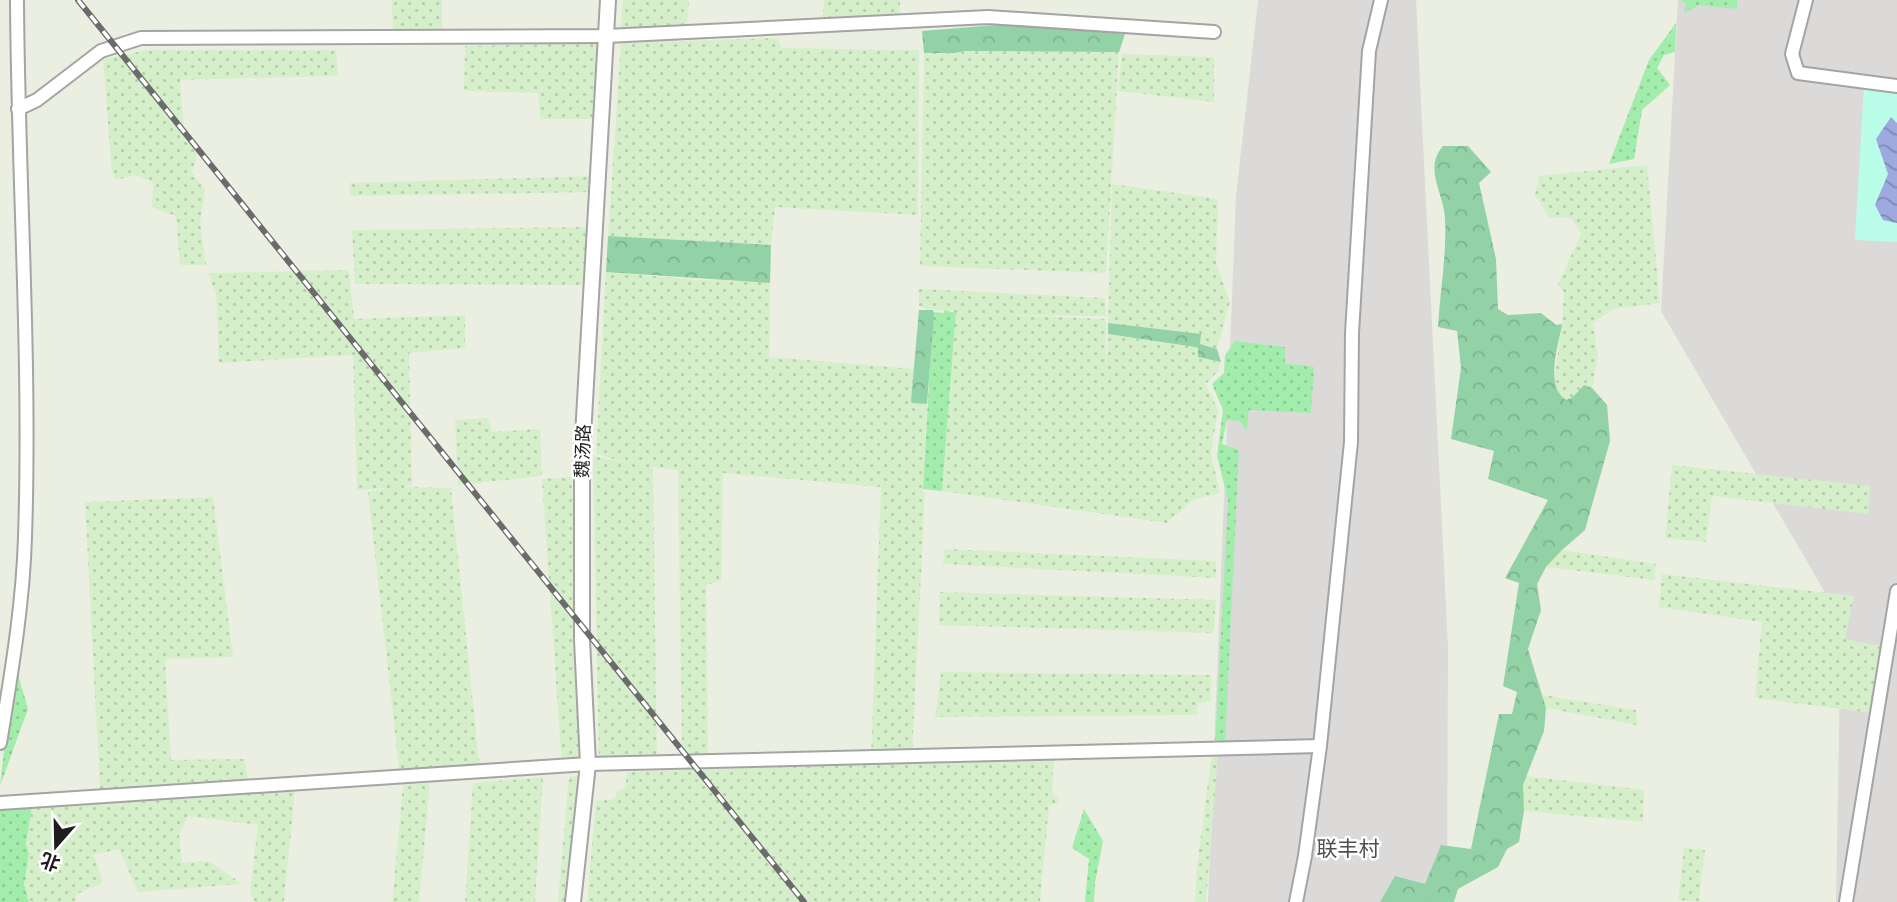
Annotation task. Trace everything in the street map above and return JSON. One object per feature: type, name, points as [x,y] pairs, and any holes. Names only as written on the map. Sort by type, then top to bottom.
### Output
[{"type":"street","points":[[0,743],[13,662],[25,539],[26,398],[17,0]]},
{"type":"street","name":"魏汤路","points":[[573,902],[588,764],[582,640],[582,453],[608,0]]},
{"type":"street","points":[[1296,902],[1320,746],[1351,442],[1352,333],[1369,51],[1381,0]]},
{"type":"street","points":[[1806,0],[1792,54],[1798,74],[1897,86]]},
{"type":"street","points":[[18,108],[46,94],[101,51],[141,38],[606,36],[988,17],[1214,32]]},
{"type":"street","points":[[1846,902],[1897,591]]},
{"type":"street","points":[[0,803],[588,764],[1320,746]]},
{"type":"shaded area","points":[[1258,0],[1416,0],[1448,647],[1447,902],[1208,902],[1236,196]]},
{"type":"shaded area","points":[[1678,0],[1897,0],[1897,902],[1836,902],[1841,620],[1661,311]]},
{"type":"shaded area","points":[[1864,84],[1897,86],[1897,242],[1855,240]]},
{"type":"green space","points":[[392,0],[442,0],[442,40],[393,42]]},
{"type":"green space","points":[[623,0],[689,0],[686,37],[620,37]]},
{"type":"green space","points":[[824,0],[900,0],[899,27],[822,31]]},
{"type":"green space","points":[[1680,0],[1737,0],[1737,9],[1699,5],[1684,13],[1686,3]]},
{"type":"green space","points":[[1020,23],[1127,28],[1119,52],[924,53],[922,31]]},
{"type":"green space","points":[[1676,23],[1675,52],[1664,55],[1657,68],[1670,85],[1642,110],[1634,159],[1609,164],[1649,60]]},
{"type":"green space","points":[[778,38],[781,48],[919,50],[918,215],[775,207],[771,245],[608,236],[621,43]]},
{"type":"green space","points":[[599,43],[595,119],[540,119],[538,93],[464,91],[465,46]]},
{"type":"green space","points":[[148,50],[336,50],[338,76],[180,80],[185,141],[199,147],[192,172],[205,190],[200,222],[206,265],[180,265],[176,216],[152,207],[153,182],[134,175],[116,180],[112,173],[103,59]]},
{"type":"green space","points":[[1119,52],[1106,273],[920,266],[924,53]]},
{"type":"green space","points":[[1122,54],[1214,57],[1214,102],[1118,91]]},
{"type":"green space","points":[[1443,146],[1468,146],[1491,172],[1479,183],[1496,259],[1498,309],[1508,315],[1541,313],[1556,325],[1562,324],[1554,375],[1559,394],[1566,400],[1573,397],[1584,385],[1592,388],[1607,405],[1610,441],[1585,530],[1546,567],[1537,584],[1541,610],[1528,649],[1546,708],[1544,731],[1523,785],[1524,811],[1519,842],[1507,849],[1498,867],[1458,889],[1454,902],[1380,902],[1395,876],[1425,884],[1441,845],[1471,849],[1499,714],[1512,714],[1517,692],[1503,686],[1519,583],[1505,578],[1548,500],[1488,479],[1494,451],[1451,439],[1461,368],[1457,331],[1438,327],[1445,218],[1436,181],[1435,163]]},
{"type":"green space","points":[[1647,165],[1660,303],[1614,309],[1593,323],[1598,356],[1592,388],[1584,385],[1573,397],[1566,400],[1561,397],[1554,380],[1564,292],[1558,284],[1581,234],[1571,218],[1549,218],[1535,195],[1539,176]]},
{"type":"green space","points":[[592,176],[592,192],[350,196],[349,183]]},
{"type":"green space","points":[[1112,184],[1218,199],[1216,263],[1230,302],[1217,349],[1200,345],[1200,334],[1108,323]]},
{"type":"green space","points":[[589,227],[586,285],[355,284],[352,230]]},
{"type":"green space","points":[[608,236],[771,245],[770,283],[606,272]]},
{"type":"green space","points":[[349,270],[354,319],[465,315],[465,348],[409,353],[412,485],[404,487],[451,488],[480,772],[400,776],[368,492],[389,488],[357,490],[353,355],[219,363],[216,295],[208,273]]},
{"type":"green space","points":[[606,272],[698,280],[768,281],[769,357],[914,369],[911,401],[927,404],[921,491],[925,493],[912,756],[871,758],[881,487],[723,473],[721,581],[706,585],[708,762],[682,765],[678,470],[653,467],[657,764],[599,768],[593,456],[628,463],[596,454]]},
{"type":"green space","points":[[919,289],[1105,298],[1106,316],[1008,315],[1106,319],[1106,366],[1108,334],[1195,347],[1198,348],[1198,357],[1221,362],[1218,371],[1206,384],[1218,410],[1211,454],[1220,493],[1193,500],[1167,523],[942,491],[956,313],[919,306]]},
{"type":"green space","points":[[919,310],[933,310],[934,315],[927,404],[911,401]]},
{"type":"green space","points":[[944,310],[956,313],[942,491],[923,489],[933,312],[944,313]]},
{"type":"green space","points":[[1108,323],[1201,334],[1200,344],[1217,349],[1221,362],[1198,357],[1198,348],[1195,347],[1108,334]]},
{"type":"green space","points":[[1235,341],[1285,347],[1285,363],[1314,367],[1311,413],[1249,410],[1247,431],[1240,421],[1227,420],[1222,444],[1239,450],[1225,745],[1215,747],[1228,500],[1217,456],[1223,410],[1212,384],[1224,373],[1225,355]]},
{"type":"green space","points":[[488,418],[492,432],[540,429],[542,476],[458,485],[455,420]]},
{"type":"green space","points":[[1672,465],[1870,486],[1868,514],[1712,496],[1706,542],[1665,538]]},
{"type":"green space","points":[[572,477],[582,765],[562,766],[542,479]]},
{"type":"green space","points":[[213,497],[233,657],[165,659],[171,760],[244,759],[249,783],[100,792],[85,502]]},
{"type":"green space","points":[[945,549],[1216,561],[1216,578],[943,564]]},
{"type":"green space","points":[[1562,550],[1656,564],[1654,580],[1546,567]]},
{"type":"green space","points":[[1662,574],[1854,596],[1845,639],[1881,646],[1871,713],[1755,698],[1762,622],[1659,607]]},
{"type":"green space","points":[[940,592],[1216,600],[1213,633],[939,625]]},
{"type":"green space","points":[[13,671],[18,674],[28,709],[0,786]]},
{"type":"green space","points":[[941,672],[1211,675],[1211,701],[1198,703],[1197,715],[935,717]]},
{"type":"green space","points":[[1543,695],[1636,710],[1637,725],[1546,708]]},
{"type":"green space","points":[[1212,753],[1218,753],[1206,902],[1195,902],[1197,865]]},
{"type":"green space","points":[[1054,758],[1052,791],[1060,802],[1049,806],[1040,902],[587,902],[596,801],[615,799],[617,790],[625,789],[627,772]]},
{"type":"green space","points":[[579,775],[569,902],[558,902],[569,777]]},
{"type":"green space","points":[[1526,776],[1644,790],[1643,822],[1524,811],[1523,785]]},
{"type":"green space","points":[[543,777],[535,902],[465,902],[473,783]]},
{"type":"green space","points":[[430,783],[419,902],[392,902],[403,785]]},
{"type":"green space","points":[[295,790],[284,902],[254,902],[250,893],[258,825],[188,816],[179,834],[182,863],[209,861],[242,884],[138,892],[119,849],[94,855],[103,883],[75,895],[76,902],[29,902],[24,884],[32,806]]},
{"type":"green space","points":[[32,806],[24,884],[29,902],[0,902],[0,810]]},
{"type":"green space","points":[[1084,809],[1103,841],[1094,902],[1085,902],[1089,859],[1072,848]]},
{"type":"green space","points":[[1684,848],[1705,850],[1699,900],[1706,902],[1678,900]]},
{"type":"water","points":[[1891,117],[1897,123],[1897,223],[1883,220],[1875,205],[1888,174],[1876,139]]},
{"type":"railway","points":[[78,0],[804,902]]},
{"type":"district","name":"联丰村","points":[[1348,849]]}]
